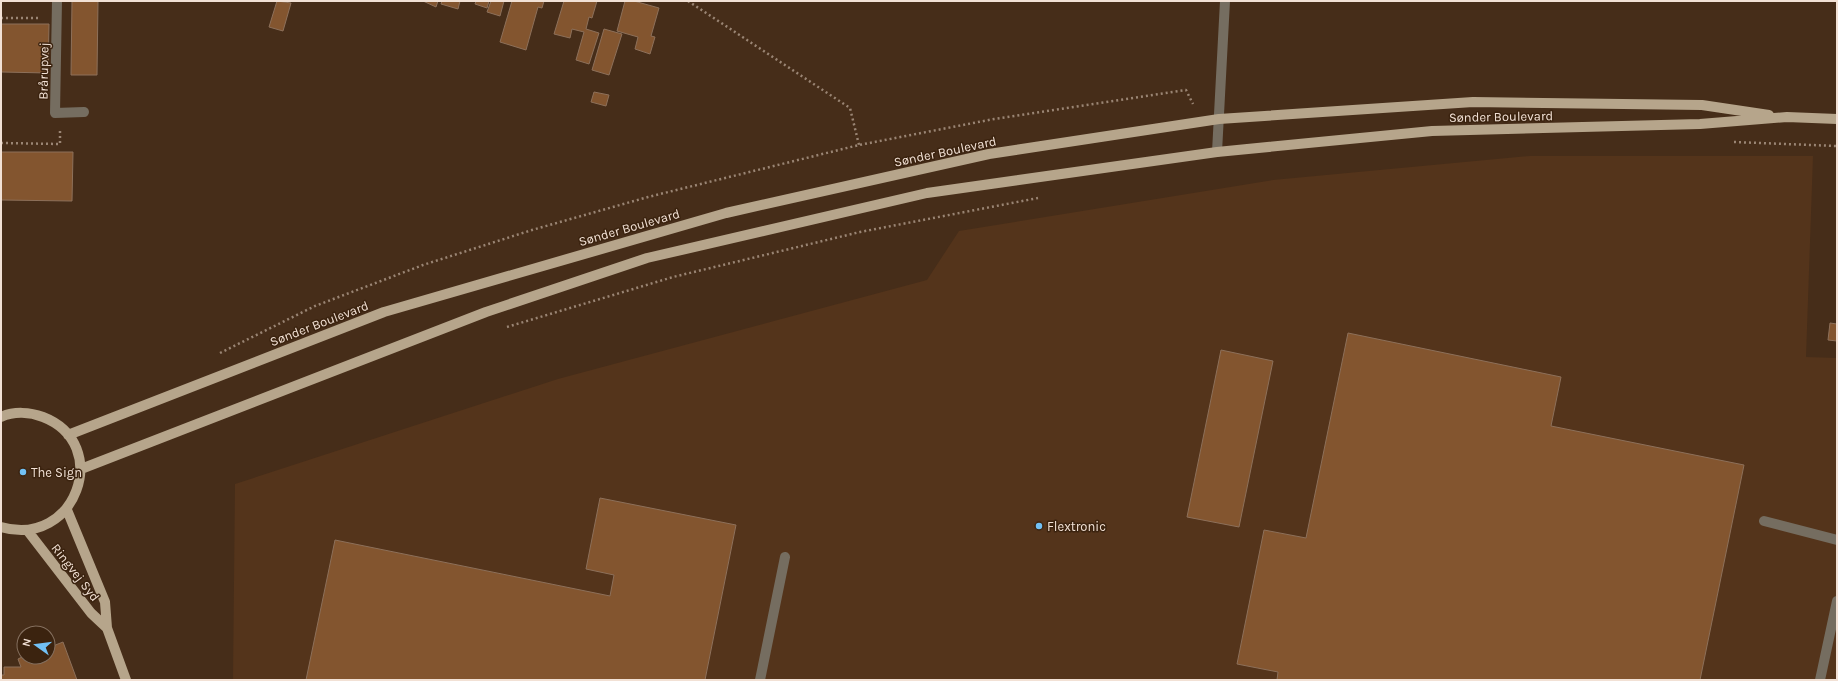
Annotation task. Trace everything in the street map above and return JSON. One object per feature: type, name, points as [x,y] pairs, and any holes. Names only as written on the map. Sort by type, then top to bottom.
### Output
[{"type":"main road","name":"Sønder Boulevard","points":[[68,435],[384,312],[726,213],[989,154],[1219,120],[1473,102],[1702,105],[1787,117],[1837,119]]},
{"type":"main road","name":"Sønder Boulevard","points":[[81,469],[486,312],[647,258],[927,192],[1217,152],[1432,131],[1700,124],[1787,117]]},
{"type":"main road","points":[[1,527],[12,530],[28,530],[42,527],[55,520],[66,510],[77,491],[81,469],[74,445],[68,435],[50,420],[38,415],[26,413],[2,415]]},
{"type":"main road","name":"Ringvej Syd","points":[[66,510],[106,602],[107,628],[126,680]]},
{"type":"main road","name":"Ringvej Syd","points":[[28,530],[91,613],[107,628]]},
{"type":"street","name":"Brårupvej","points":[[57,1],[55,113],[84,112]]},
{"type":"street","points":[[1217,152],[1225,1]]},
{"type":"street","points":[[1764,521],[1837,540]]},
{"type":"street","points":[[760,680],[785,557]]},
{"type":"street","points":[[1820,680],[1837,601]]},
{"type":"path","points":[[688,1],[850,108],[859,146]]},
{"type":"path","points":[[1,18],[57,18]]},
{"type":"path","points":[[1,143],[60,144],[60,113]]},
{"type":"path","points":[[1729,142],[1837,146]]},
{"type":"path","points":[[502,328],[673,277],[860,232],[1046,197]]},
{"type":"shaded area","points":[[1530,156],[1813,156],[1806,357],[1837,358],[1837,680],[233,680],[235,484],[558,379],[927,280],[959,231],[1273,180]]},
{"type":"building","points":[[72,1],[98,1],[97,75],[71,75]]},
{"type":"building","points":[[277,1],[291,3],[283,31],[269,27]]},
{"type":"building","points":[[423,1],[438,1],[436,7]]},
{"type":"building","points":[[442,1],[460,1],[458,9],[441,4]]},
{"type":"building","points":[[476,1],[489,1],[487,8],[475,4]]},
{"type":"building","points":[[491,1],[504,1],[500,16],[487,12]]},
{"type":"building","points":[[512,1],[544,1],[542,8],[538,7],[526,50],[500,42]]},
{"type":"building","points":[[564,1],[597,1],[592,18],[589,17],[586,29],[599,33],[589,64],[576,60],[584,32],[572,29],[570,38],[554,34]]},
{"type":"building","points":[[625,1],[634,1],[659,8],[651,36],[655,37],[650,54],[635,49],[638,37],[617,31]]},
{"type":"building","points":[[1,24],[49,24],[48,73],[1,72]]},
{"type":"building","points":[[604,29],[622,34],[609,75],[592,70]]},
{"type":"building","points":[[594,92],[609,95],[606,106],[591,102]]},
{"type":"building","points":[[1,152],[73,152],[72,201],[1,200]]},
{"type":"building","points":[[1830,323],[1837,324],[1837,341],[1828,340]]},
{"type":"building","points":[[1348,333],[1561,377],[1551,426],[1744,465],[1700,680],[1277,680],[1278,672],[1237,664],[1264,530],[1306,538]]},
{"type":"building","points":[[1221,350],[1273,361],[1239,527],[1187,517]]},
{"type":"building","points":[[600,498],[736,525],[705,680],[306,680],[335,540],[610,596],[614,575],[586,569]]},
{"type":"building","points":[[63,642],[77,680],[1,680],[1,675],[4,675],[4,667],[21,667],[20,665],[56,665],[56,645]]},
{"type":"place","name":"The Sign","points":[[23,472]]},
{"type":"place","name":"Flextronic","points":[[1039,526]]}]
